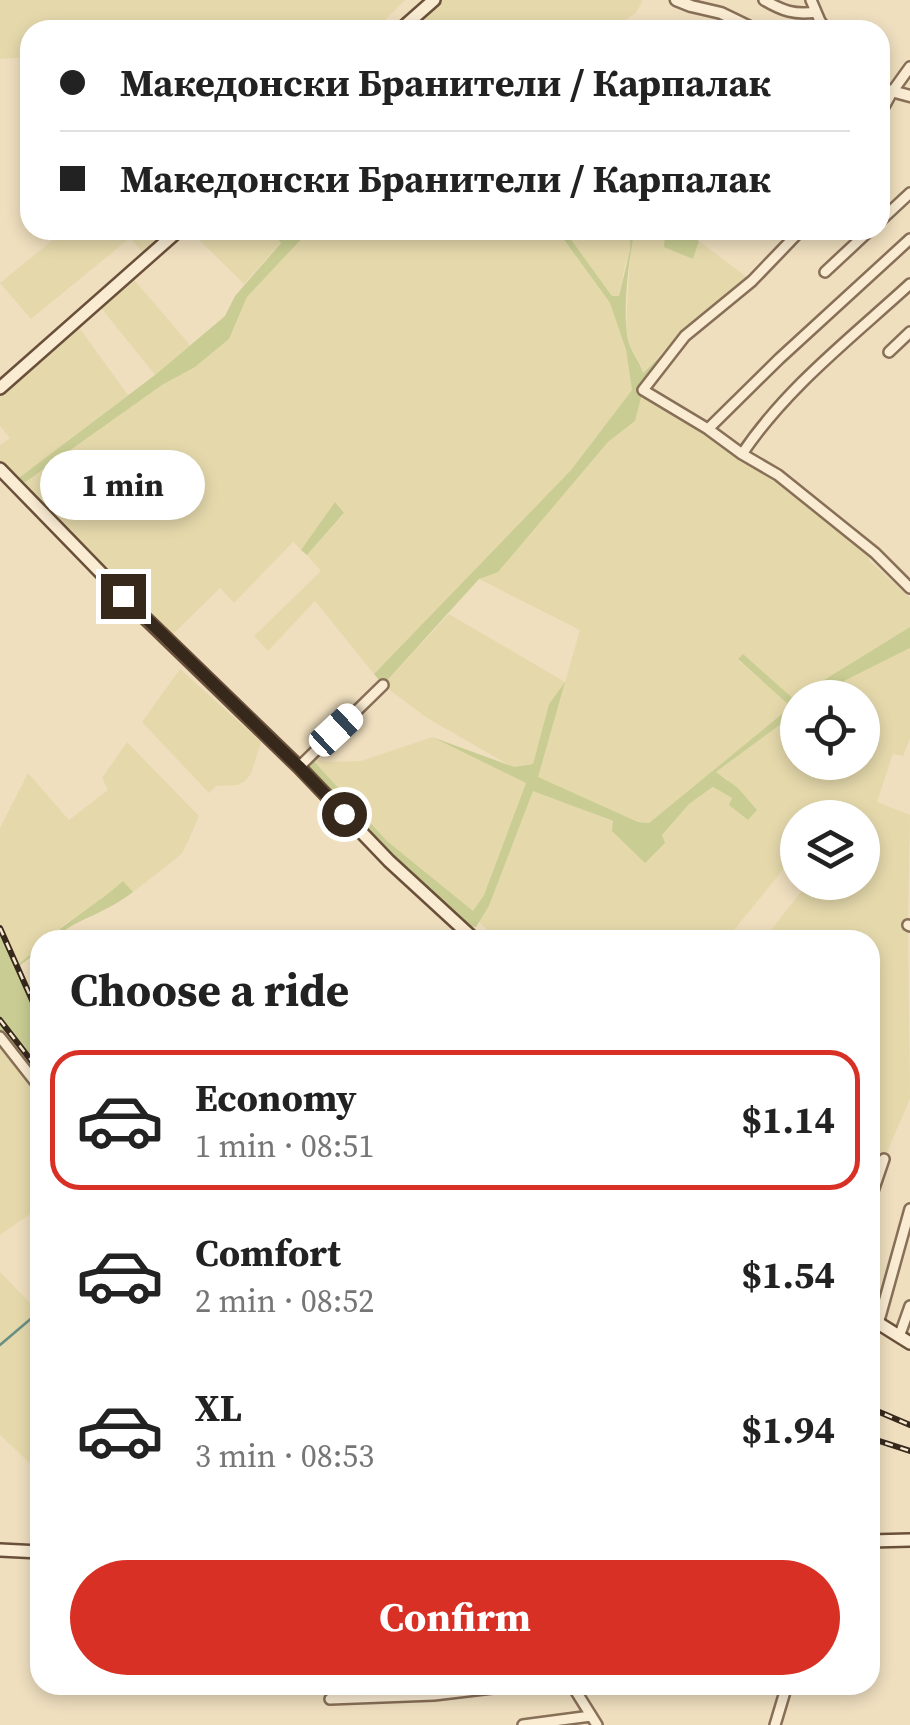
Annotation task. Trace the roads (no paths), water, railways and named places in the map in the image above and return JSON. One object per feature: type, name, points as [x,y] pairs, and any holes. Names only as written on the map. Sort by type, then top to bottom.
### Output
[{"type":"main road","points":[[411,20],[434,0]]},
{"type":"main road","points":[[0,388],[168,240]]},
{"type":"main road","points":[[0,470],[389,861],[463,930]]},
{"type":"main road","points":[[880,1325],[904,1340]]},
{"type":"main road","points":[[880,1541],[910,1540]]},
{"type":"main road","points":[[0,1550],[30,1552]]},
{"type":"street","points":[[676,0],[735,20]]},
{"type":"street","points":[[764,0],[787,13],[816,12]]},
{"type":"street","points":[[812,0],[819,20]]},
{"type":"street","points":[[890,86],[910,67]]},
{"type":"street","points":[[890,212],[910,193]]},
{"type":"street","points":[[708,429],[910,239]]},
{"type":"street","points":[[791,240],[752,281],[685,336],[643,390],[778,475],[909,584]]},
{"type":"street","points":[[825,272],[859,240]]},
{"type":"street","points":[[742,454],[761,426],[802,383],[910,284]]},
{"type":"street","points":[[888,352],[910,332]]},
{"type":"street","points":[[299,767],[383,685]]},
{"type":"street","points":[[0,1037],[30,1075]]},
{"type":"street","points":[[880,1170],[884,1158]]},
{"type":"street","points":[[880,1302],[910,1208]]},
{"type":"street","points":[[904,1340],[910,1306]]},
{"type":"street","points":[[330,1699],[442,1695]]},
{"type":"street","points":[[523,1725],[594,1720],[578,1695]]},
{"type":"street","points":[[775,1725],[784,1695]]},
{"type":"waterway","points":[[0,1345],[30,1320]]},
{"type":"railway","points":[[0,928],[30,996]]},
{"type":"railway","points":[[0,1020],[30,1059]]},
{"type":"railway","points":[[880,1412],[910,1425]]},
{"type":"railway","points":[[880,1441],[910,1451]]}]
